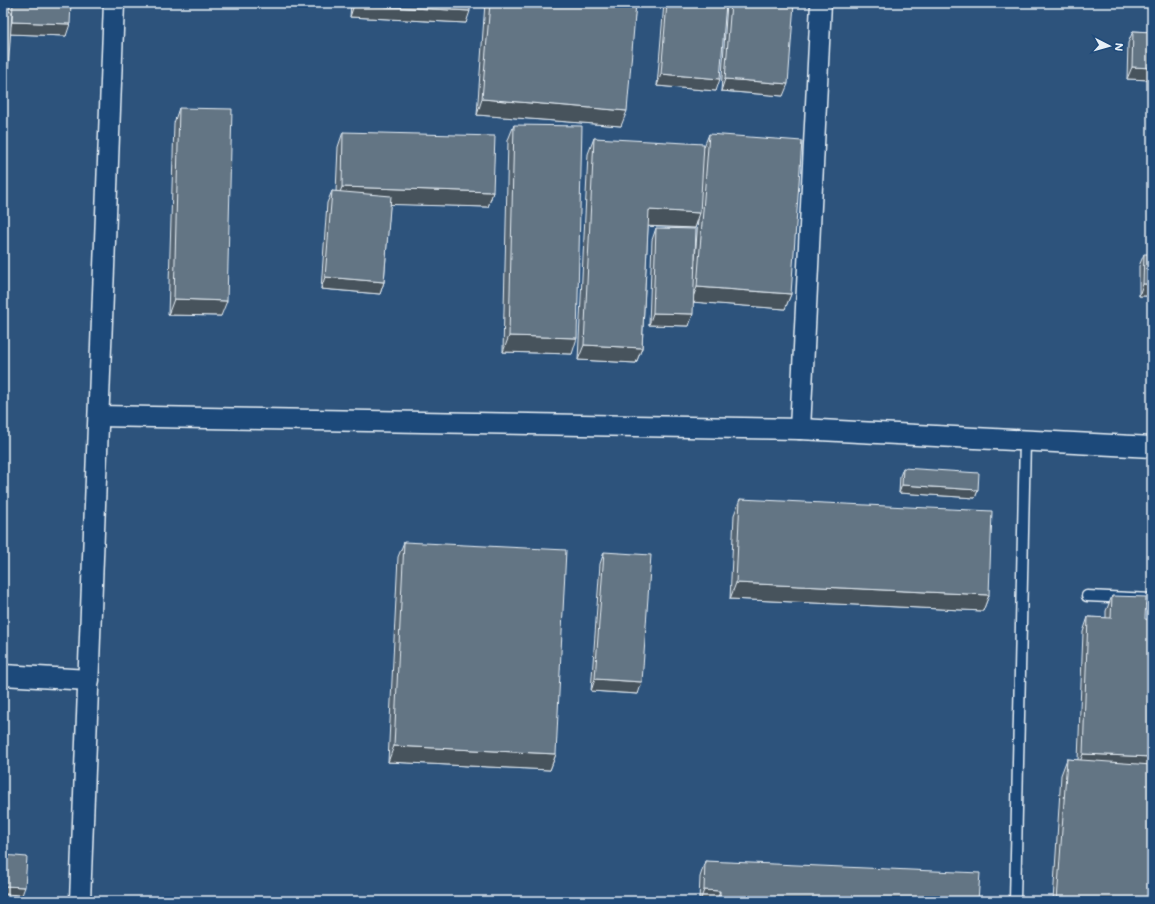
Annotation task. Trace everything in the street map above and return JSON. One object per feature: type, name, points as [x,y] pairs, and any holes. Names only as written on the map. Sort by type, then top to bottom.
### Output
[{"type":"street","points":[[80,901],[114,3]]},
{"type":"street","points":[[800,429],[821,3]]},
{"type":"street","points":[[99,416],[800,429],[1152,447]]},
{"type":"street","points":[[3,675],[89,680]]},
{"type":"lane","points":[[1015,901],[1025,440]]},
{"type":"lane","points":[[1087,596],[1152,599]]},
{"type":"building","points":[[13,3],[71,3],[70,24],[12,22]]},
{"type":"building","points":[[354,3],[470,3],[470,11],[354,5]]},
{"type":"building","points":[[490,3],[636,3],[627,111],[482,99]]},
{"type":"building","points":[[667,3],[726,3],[720,79],[661,74]]},
{"type":"building","points":[[731,3],[794,3],[788,84],[725,79]]},
{"type":"building","points":[[3,11],[12,12],[5,117],[3,117]]},
{"type":"building","points":[[1133,31],[1152,32],[1152,68],[1132,67]]},
{"type":"building","points":[[179,108],[232,109],[227,301],[174,299]]},
{"type":"building","points":[[514,125],[582,126],[577,338],[509,336]]},
{"type":"building","points":[[343,132],[495,136],[493,192],[342,187]]},
{"type":"building","points":[[709,134],[802,141],[791,294],[697,287]]},
{"type":"building","points":[[594,138],[704,144],[700,213],[649,210],[642,348],[584,345]]},
{"type":"building","points":[[332,191],[391,196],[384,282],[325,277]]},
{"type":"building","points":[[656,228],[696,229],[693,314],[653,313]]},
{"type":"building","points":[[1144,254],[1152,254],[1152,284],[1143,284]]},
{"type":"building","points":[[903,468],[979,473],[978,490],[902,485]]},
{"type":"building","points":[[740,499],[992,511],[989,595],[736,583]]},
{"type":"building","points":[[404,542],[566,550],[556,754],[394,746]]},
{"type":"building","points":[[604,552],[651,555],[642,682],[595,679]]},
{"type":"building","points":[[1112,596],[1146,597],[1145,619],[1152,620],[1152,757],[1083,754],[1088,617],[1111,618]]},
{"type":"building","points":[[1067,759],[1152,765],[1152,901],[1057,901]]},
{"type":"building","points":[[3,855],[27,857],[25,887],[3,886]]},
{"type":"building","points":[[705,861],[980,873],[978,901],[720,901],[720,891],[704,890]]},
{"type":"building","points":[[3,894],[16,895],[15,901],[3,901]]}]
